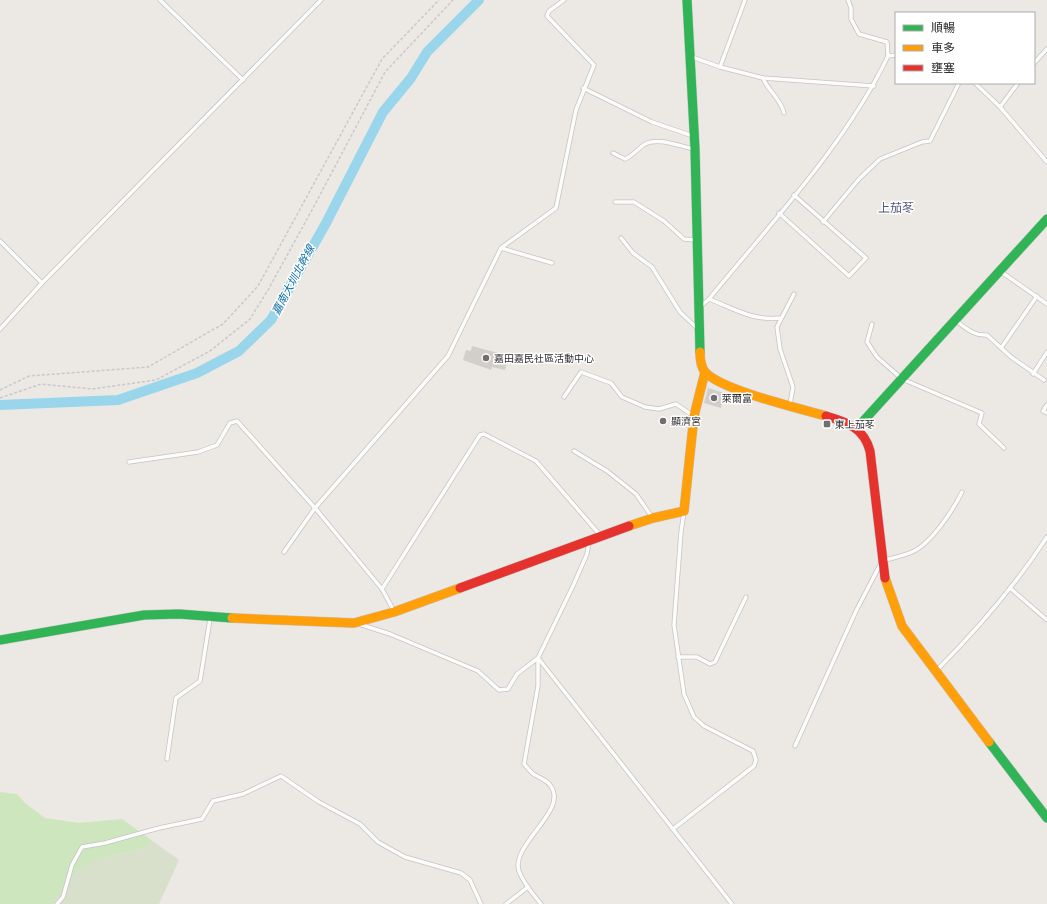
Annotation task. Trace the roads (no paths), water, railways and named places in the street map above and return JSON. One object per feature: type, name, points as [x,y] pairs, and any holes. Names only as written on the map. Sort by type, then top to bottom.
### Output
[{"type":"street","points":[[0,640],[144,615],[180,614],[211,618],[354,623],[394,612],[653,518],[684,511],[694,416],[705,372],[700,355],[695,149],[687,0]]},
{"type":"street","points":[[857,428],[954,319],[1047,220]]},
{"type":"street","points":[[705,372],[731,388],[838,419],[857,428],[864,435],[870,451],[882,561],[889,595],[899,620],[936,672],[1047,818]]},
{"type":"lane","points":[[160,0],[243,80]]},
{"type":"lane","points":[[0,329],[42,283],[321,0]]},
{"type":"lane","points":[[284,552],[315,508],[448,356],[501,248],[556,208],[576,110],[583,88],[594,64],[547,16],[550,11],[564,0]]},
{"type":"lane","points":[[720,67],[745,0]]},
{"type":"lane","points":[[699,308],[709,299],[794,195],[849,125],[874,86],[888,56],[887,42],[859,34],[852,19],[851,8],[848,0]]},
{"type":"lane","points":[[1035,62],[1047,49]]},
{"type":"lane","points":[[888,56],[895,55]]},
{"type":"lane","points":[[691,56],[720,67],[764,78],[874,86]]},
{"type":"lane","points":[[764,78],[766,85],[782,106],[784,113]]},
{"type":"lane","points":[[823,222],[859,179],[880,159],[922,142],[930,141],[958,84]]},
{"type":"lane","points":[[976,84],[1000,107],[1047,162]]},
{"type":"lane","points":[[1000,107],[1017,84]]},
{"type":"lane","points":[[583,88],[652,122],[694,137]]},
{"type":"lane","points":[[613,153],[625,159],[636,153],[642,146],[656,141],[695,149]]},
{"type":"lane","points":[[779,213],[849,276],[866,258],[823,222],[794,195]]},
{"type":"lane","points":[[615,202],[634,202],[664,221],[684,239],[697,240]]},
{"type":"lane","points":[[621,238],[633,253],[652,267],[680,312],[699,330]]},
{"type":"lane","points":[[0,241],[42,283]]},
{"type":"lane","points":[[501,248],[552,263]]},
{"type":"lane","points":[[1000,271],[1047,304]]},
{"type":"lane","points":[[790,405],[793,387],[780,349],[777,327],[794,294]]},
{"type":"lane","points":[[1001,348],[1037,296]]},
{"type":"lane","points":[[709,299],[750,316],[766,319],[781,318]]},
{"type":"lane","points":[[954,319],[968,331],[979,335],[987,335],[1033,374],[1044,380]]},
{"type":"lane","points":[[872,324],[867,342],[877,357],[902,379],[982,413],[979,424],[1004,448]]},
{"type":"lane","points":[[1033,374],[1047,352]]},
{"type":"lane","points":[[564,397],[581,372],[611,383],[622,397],[633,403],[659,409],[676,404],[694,416]]},
{"type":"lane","points":[[1047,405],[1043,411],[1047,413]]},
{"type":"lane","points":[[129,462],[198,452],[211,448],[217,445],[230,423],[237,421],[315,508],[382,589],[394,612]]},
{"type":"lane","points":[[382,589],[480,435],[484,434],[536,461],[600,536]]},
{"type":"lane","points":[[574,451],[607,471],[636,494],[653,518]]},
{"type":"lane","points":[[795,746],[856,611],[882,561],[913,552],[930,538],[954,509],[962,492]]},
{"type":"lane","points":[[673,829],[754,766],[756,760],[753,751],[704,726],[694,717],[684,694],[674,625],[684,511]]},
{"type":"lane","points":[[936,672],[963,644],[1010,588],[1047,537]]},
{"type":"lane","points":[[541,904],[528,887],[518,870],[519,859],[528,841],[544,820],[555,801],[553,789],[544,779],[534,775],[524,764],[538,686],[538,658],[587,554],[589,540]]},
{"type":"lane","points":[[1010,588],[1047,620]]},
{"type":"lane","points":[[678,657],[696,657],[710,664],[715,662],[746,597]]},
{"type":"lane","points":[[167,759],[176,698],[200,682],[211,618]]},
{"type":"lane","points":[[354,623],[390,634],[478,671],[499,690],[508,689],[517,674],[538,658]]},
{"type":"lane","points":[[538,658],[732,904]]},
{"type":"lane","points":[[57,904],[63,897],[72,865],[82,847],[159,828],[202,820],[213,801],[243,794],[281,776],[319,802],[360,824],[378,842],[406,857],[461,873],[470,880],[481,904]]},
{"type":"lane","points":[[506,904],[528,887]]},
{"type":"waterway","name":"嘉南大圳北幹線","points":[[0,405],[118,400],[197,373],[239,351],[271,320],[325,225],[383,112],[411,78],[427,52],[479,0]]},
{"type":"place","name":"嘉田嘉民社區活動中心","points":[[486,358]]},
{"type":"place","name":"萊爾富","points":[[714,398]]},
{"type":"place","name":"顯濟宮","points":[[663,421]]},
{"type":"place","name":"東上茄苳","points":[[827,424]]},
{"type":"district","name":"上茄苳","points":[[896,208]]}]
